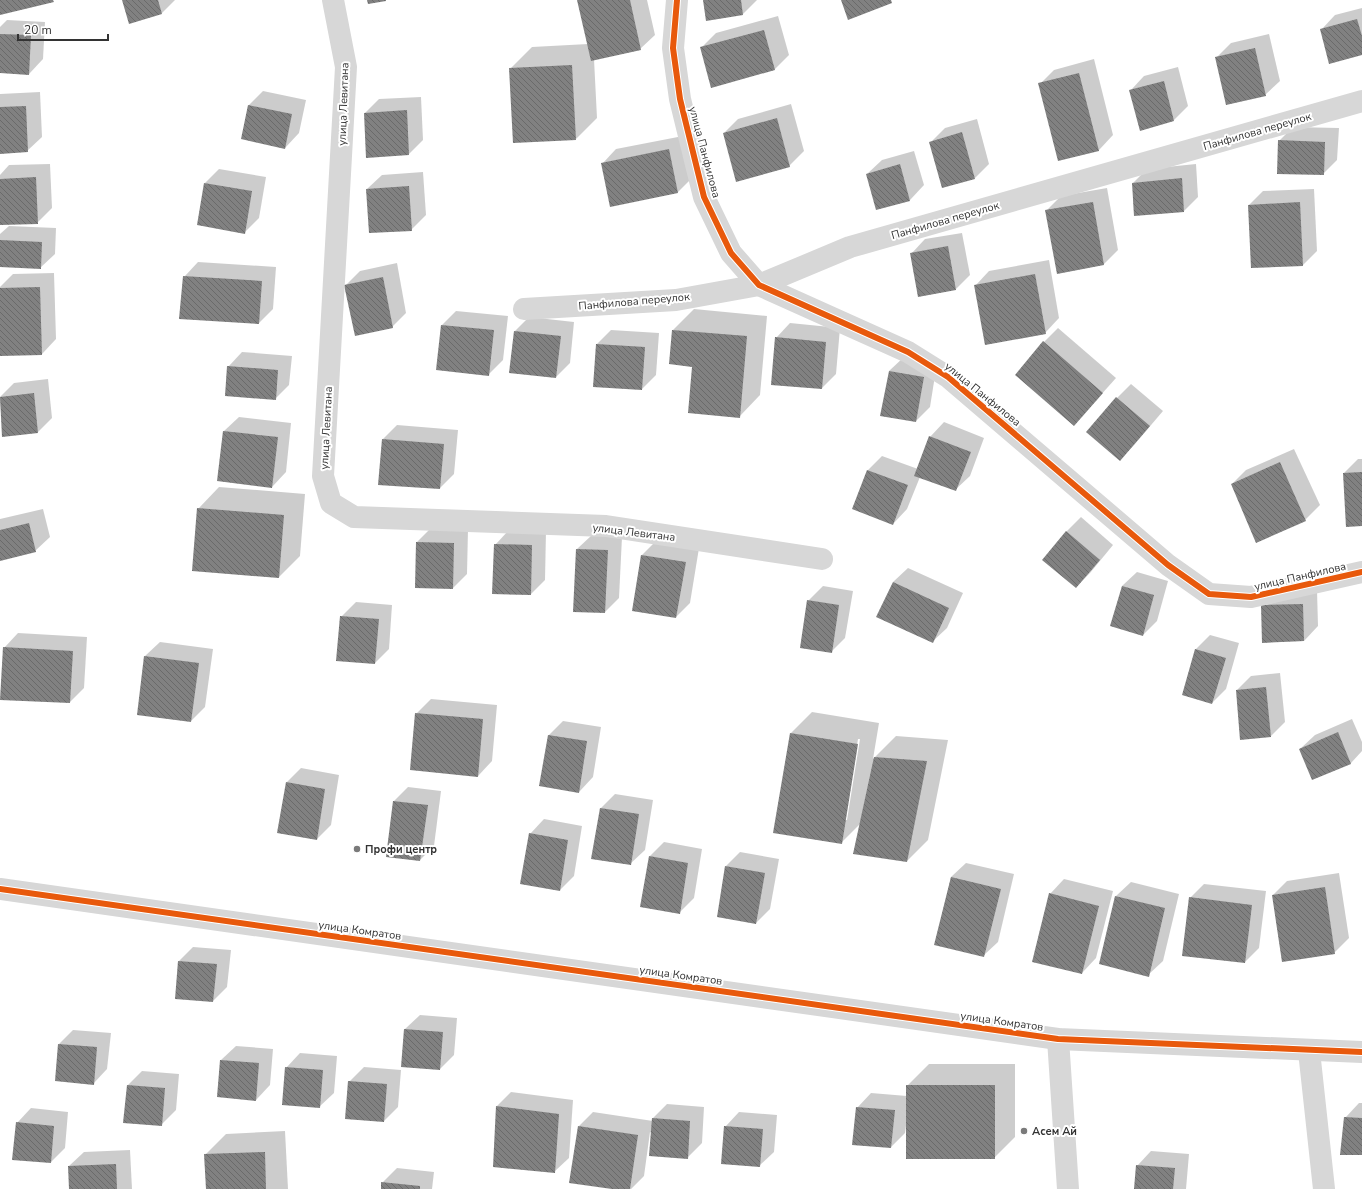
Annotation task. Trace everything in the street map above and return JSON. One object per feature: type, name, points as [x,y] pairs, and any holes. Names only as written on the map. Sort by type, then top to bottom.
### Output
[{"type":"street","name":"улица Левитана","points":[[333,0],[346,67],[323,476],[331,503],[354,516],[606,526],[822,559]]},
{"type":"street","name":"улица Панфилова","points":[[677,0],[673,48],[680,99],[704,197],[731,253],[759,285],[908,352],[948,377],[1168,565],[1209,594],[1252,597],[1362,572]]},
{"type":"street","name":"Панфилова переулок","points":[[524,309],[676,300],[759,285],[850,247],[1362,101]]},
{"type":"street","name":"улица Комратов","points":[[0,889],[1058,1039],[1309,1051],[1362,1052]]},
{"type":"street","points":[[1058,1039],[1068,1189]]},
{"type":"street","points":[[1309,1051],[1324,1189]]},
{"type":"building","points":[[0,0],[53,0],[54,2],[0,15]]},
{"type":"building","points":[[122,0],[158,0],[162,14],[129,24]]},
{"type":"building","points":[[367,0],[386,0],[386,1],[368,4]]},
{"type":"building","points":[[577,0],[630,0],[641,50],[591,61]]},
{"type":"building","points":[[703,0],[741,0],[743,15],[706,21]]},
{"type":"building","points":[[841,0],[891,0],[892,3],[848,20]]},
{"type":"building","points":[[1357,19],[1362,36],[1362,55],[1329,64],[1320,29]]},
{"type":"building","points":[[764,30],[775,70],[711,88],[700,47]]},
{"type":"building","points":[[0,34],[31,35],[29,75],[0,73]]},
{"type":"building","points":[[1255,48],[1266,96],[1226,105],[1215,57]]},
{"type":"building","points":[[572,65],[576,140],[513,143],[509,68]]},
{"type":"building","points":[[1079,73],[1099,151],[1058,161],[1038,83]]},
{"type":"building","points":[[1164,81],[1174,121],[1140,131],[1129,90]]},
{"type":"building","points":[[248,105],[292,114],[285,149],[241,139]]},
{"type":"building","points":[[26,106],[28,152],[0,154],[0,107]]},
{"type":"building","points":[[407,110],[409,155],[366,158],[364,113]]},
{"type":"building","points":[[777,118],[790,167],[736,182],[723,133]]},
{"type":"building","points":[[962,132],[975,179],[942,188],[929,142]]},
{"type":"building","points":[[1278,140],[1325,142],[1324,175],[1277,174]]},
{"type":"building","points":[[669,149],[678,193],[610,207],[601,163]]},
{"type":"building","points":[[900,164],[910,201],[876,210],[866,174]]},
{"type":"building","points":[[36,177],[38,224],[0,225],[0,179]]},
{"type":"building","points":[[1182,178],[1184,212],[1134,216],[1132,183]]},
{"type":"building","points":[[204,183],[252,191],[245,234],[197,225]]},
{"type":"building","points":[[409,186],[412,231],[369,233],[366,189]]},
{"type":"building","points":[[1093,202],[1104,265],[1057,274],[1045,210]]},
{"type":"building","points":[[1300,202],[1303,266],[1251,268],[1248,205]]},
{"type":"building","points":[[0,240],[42,242],[41,269],[0,267]]},
{"type":"building","points":[[948,246],[956,290],[918,297],[910,253]]},
{"type":"building","points":[[1035,274],[1046,334],[985,345],[974,285]]},
{"type":"building","points":[[183,276],[262,281],[259,324],[179,319]]},
{"type":"building","points":[[383,277],[393,328],[355,336],[344,285]]},
{"type":"building","points":[[40,287],[42,355],[0,356],[0,288]]},
{"type":"building","points":[[441,325],[494,330],[489,376],[436,370]]},
{"type":"building","points":[[672,330],[747,336],[740,418],[688,413],[692,367],[669,364]]},
{"type":"building","points":[[514,331],[561,336],[556,378],[509,373]]},
{"type":"building","points":[[775,337],[826,342],[822,389],[771,385]]},
{"type":"building","points":[[1043,341],[1103,393],[1074,426],[1015,375]]},
{"type":"building","points":[[596,344],[645,347],[642,390],[593,387]]},
{"type":"building","points":[[227,366],[278,370],[276,400],[225,396]]},
{"type":"building","points":[[889,371],[924,377],[916,422],[880,416]]},
{"type":"building","points":[[34,393],[38,433],[2,437],[0,397]]},
{"type":"building","points":[[1116,397],[1150,426],[1120,461],[1086,432]]},
{"type":"building","points":[[223,431],[278,437],[272,488],[217,481]]},
{"type":"building","points":[[929,436],[971,452],[956,491],[914,476]]},
{"type":"building","points":[[382,439],[444,444],[440,489],[378,485]]},
{"type":"building","points":[[1280,462],[1306,521],[1256,543],[1231,484]]},
{"type":"building","points":[[867,470],[908,485],[893,525],[852,509]]},
{"type":"building","points":[[1362,472],[1362,526],[1346,527],[1343,473]]},
{"type":"building","points":[[197,508],[284,515],[279,578],[192,571]]},
{"type":"building","points":[[29,523],[36,552],[0,561],[0,530]]},
{"type":"building","points":[[1066,531],[1100,560],[1076,588],[1042,560]]},
{"type":"building","points":[[416,542],[454,543],[453,589],[415,588]]},
{"type":"building","points":[[494,544],[532,545],[531,595],[492,594]]},
{"type":"building","points":[[576,549],[608,550],[605,613],[573,612]]},
{"type":"building","points":[[641,555],[686,562],[676,618],[632,611]]},
{"type":"building","points":[[893,582],[949,608],[933,643],[876,617]]},
{"type":"building","points":[[1122,586],[1154,595],[1143,636],[1110,626]]},
{"type":"building","points":[[807,600],[839,605],[832,653],[800,648]]},
{"type":"building","points":[[1303,604],[1304,641],[1262,643],[1261,605]]},
{"type":"building","points":[[340,616],[379,619],[375,664],[336,661]]},
{"type":"building","points":[[3,647],[73,651],[70,703],[0,700]]},
{"type":"building","points":[[1195,649],[1226,658],[1212,704],[1182,695]]},
{"type":"building","points":[[144,656],[199,663],[191,722],[137,715]]},
{"type":"building","points":[[1266,687],[1271,737],[1240,740],[1236,690]]},
{"type":"building","points":[[415,713],[483,719],[478,777],[410,770]]},
{"type":"building","points":[[1338,732],[1351,764],[1312,780],[1299,749]]},
{"type":"building","points":[[790,733],[858,744],[842,844],[773,833]]},
{"type":"building","points":[[548,735],[587,741],[579,793],[539,786]]},
{"type":"building","points":[[874,757],[927,761],[907,862],[853,854]]},
{"type":"building","points":[[286,782],[325,789],[317,840],[277,833]]},
{"type":"building","points":[[393,801],[428,805],[420,861],[386,857]]},
{"type":"building","points":[[600,808],[639,814],[631,865],[591,859]]},
{"type":"building","points":[[529,833],[568,840],[560,891],[520,884]]},
{"type":"building","points":[[649,856],[688,863],[680,914],[640,907]]},
{"type":"building","points":[[725,866],[765,873],[756,924],[717,917]]},
{"type":"building","points":[[951,877],[1001,889],[984,957],[934,945]]},
{"type":"building","points":[[1325,887],[1335,954],[1282,962],[1272,895]]},
{"type":"building","points":[[1049,893],[1099,906],[1082,974],[1032,962]]},
{"type":"building","points":[[1115,896],[1165,908],[1149,977],[1099,964]]},
{"type":"building","points":[[1189,897],[1252,905],[1245,963],[1182,956]]},
{"type":"building","points":[[178,961],[217,964],[213,1002],[175,999]]},
{"type":"building","points":[[404,1029],[443,1032],[440,1070],[401,1067]]},
{"type":"building","points":[[58,1044],[97,1047],[94,1085],[55,1081]]},
{"type":"building","points":[[220,1060],[259,1063],[256,1101],[217,1097]]},
{"type":"building","points":[[285,1067],[323,1070],[320,1108],[282,1105]]},
{"type":"building","points":[[348,1081],[387,1084],[384,1122],[345,1119]]},
{"type":"building","points":[[127,1085],[165,1088],[162,1126],[123,1123]]},
{"type":"building","points":[[906,1085],[995,1085],[995,1159],[906,1159]]},
{"type":"building","points":[[496,1106],[559,1114],[555,1173],[493,1167]]},
{"type":"building","points":[[856,1107],[895,1110],[891,1148],[852,1145]]},
{"type":"building","points":[[1344,1117],[1362,1118],[1362,1155],[1340,1155]]},
{"type":"building","points":[[652,1118],[690,1121],[688,1159],[649,1156]]},
{"type":"building","points":[[16,1122],[54,1126],[51,1163],[12,1160]]},
{"type":"building","points":[[578,1126],[638,1135],[630,1189],[612,1189],[569,1183]]},
{"type":"building","points":[[724,1126],[763,1129],[760,1167],[721,1164]]},
{"type":"building","points":[[265,1152],[266,1189],[206,1189],[204,1154]]},
{"type":"building","points":[[116,1164],[117,1189],[69,1189],[68,1166]]},
{"type":"building","points":[[1136,1165],[1175,1168],[1173,1189],[1134,1189]]},
{"type":"building","points":[[381,1182],[420,1186],[420,1189],[381,1189]]},
{"type":"cycle path","points":[[677,0],[673,48],[680,99],[704,197],[731,253],[759,285],[908,352],[948,377],[1168,565],[1209,594],[1251,597],[1362,572]]},
{"type":"cycle path","points":[[0,889],[1058,1039],[1362,1052]]},
{"type":"place","name":"Профи центр","points":[[357,849]]},
{"type":"place","name":"Асем Ай","points":[[1024,1131]]}]
